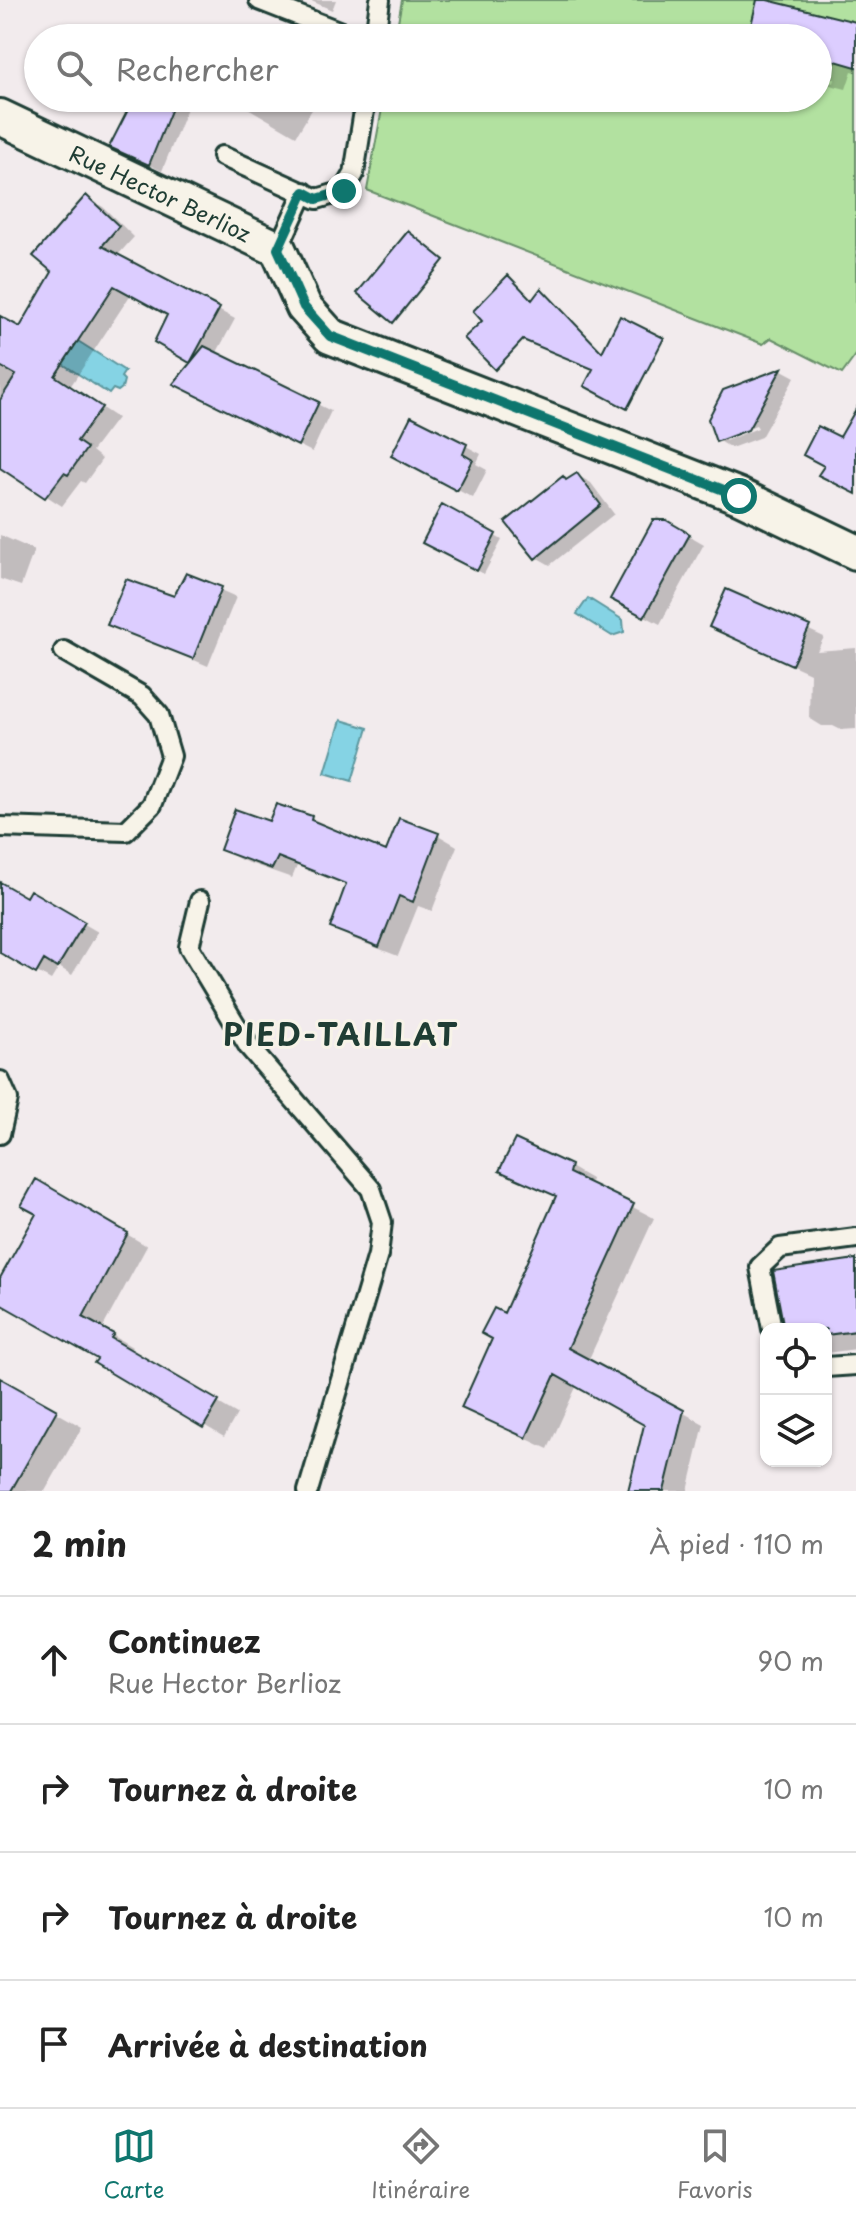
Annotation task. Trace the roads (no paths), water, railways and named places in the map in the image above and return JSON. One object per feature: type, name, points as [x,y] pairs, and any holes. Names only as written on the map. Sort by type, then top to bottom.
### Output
[{"type":"street","name":"Rue Hector Berlioz","points":[[0,117],[278,249],[304,307],[330,336],[739,496],[856,552]]},
{"type":"lane","points":[[259,0],[320,24]]},
{"type":"lane","points":[[377,24],[380,0]]},
{"type":"lane","points":[[222,156],[317,199],[344,191],[354,174],[364,112]]},
{"type":"lane","points":[[278,249],[304,192]]},
{"type":"lane","points":[[0,827],[126,831],[152,805],[171,756],[159,715],[142,696],[64,651]]},
{"type":"lane","points":[[200,901],[189,947],[249,1047],[371,1189],[382,1222],[378,1255],[308,1491]]},
{"type":"lane","points":[[0,1081],[8,1099],[0,1134]]},
{"type":"lane","points":[[771,1323],[760,1267],[780,1248],[856,1238]]},
{"type":"lane","points":[[832,1367],[856,1365]]},
{"type":"water","points":[[70,336],[125,371],[121,377],[124,380],[122,388],[118,391],[113,389],[109,394],[55,359]]},
{"type":"water","points":[[588,598],[623,620],[624,632],[612,636],[577,614]]},
{"type":"water","points":[[341,720],[368,728],[352,781],[325,773]]},
{"type":"district","name":"PIED-TAILLAT","points":[[341,1036]]}]
